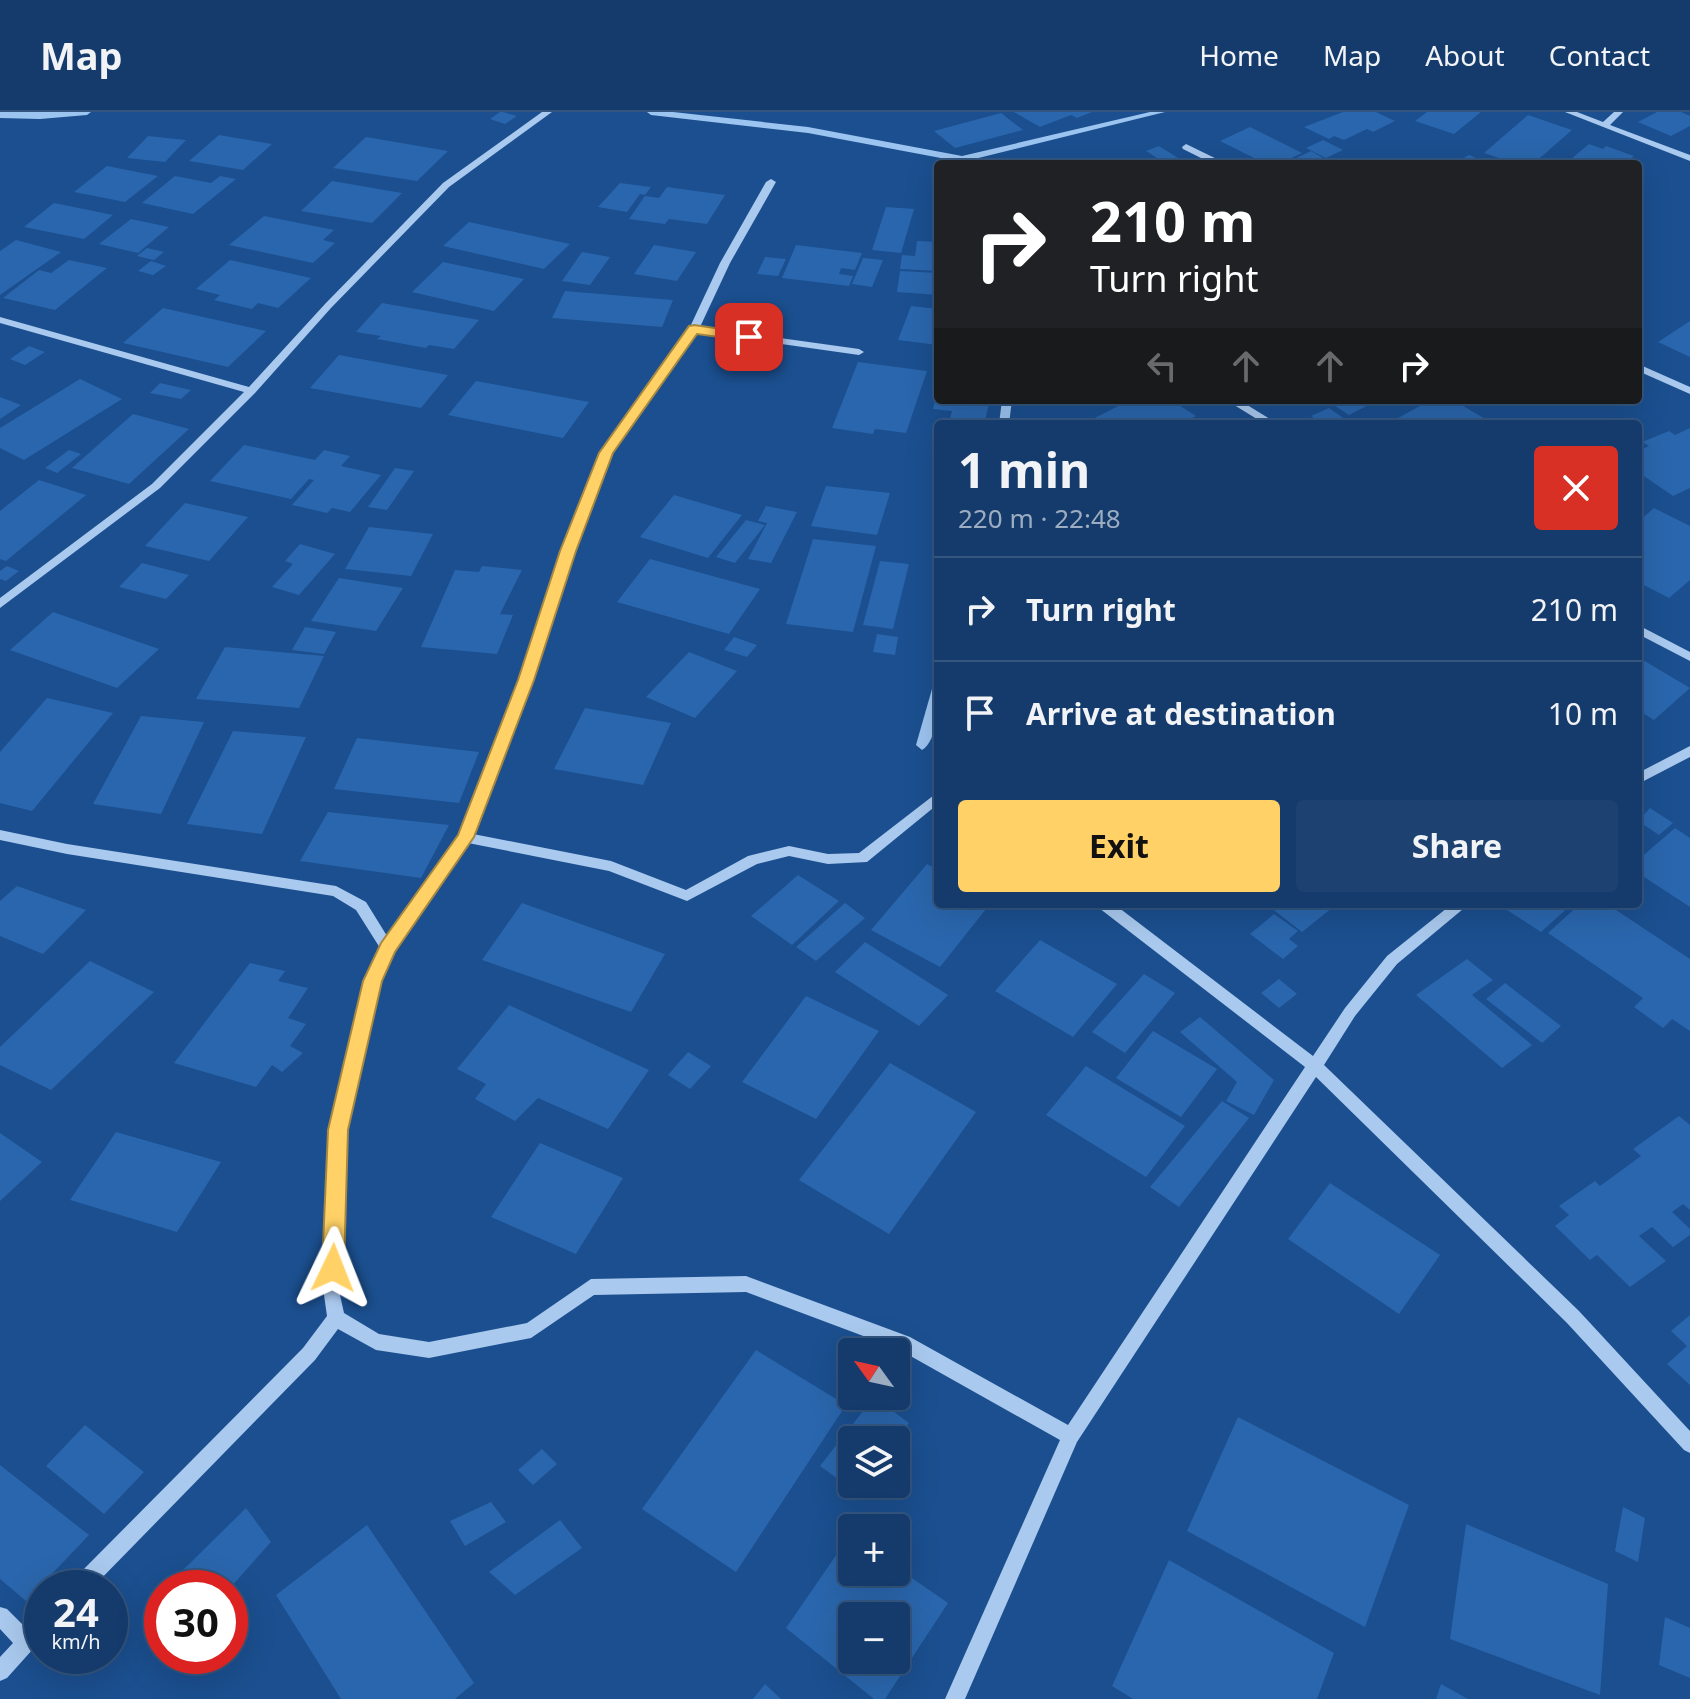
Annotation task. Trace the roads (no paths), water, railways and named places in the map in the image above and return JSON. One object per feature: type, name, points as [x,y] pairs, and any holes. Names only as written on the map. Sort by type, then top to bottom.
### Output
[{"type":"street","points":[[0,604],[156,486],[251,391],[328,306],[446,185],[548,112]]},
{"type":"street","points":[[1569,112],[1690,158]]},
{"type":"street","points":[[1605,125],[1619,112]]},
{"type":"street","points":[[1186,147],[1212,160]]},
{"type":"street","points":[[97,1570],[309,1354],[336,1318],[332,1295],[338,1130],[372,981],[387,948],[465,837],[526,680],[568,551],[606,453],[694,329],[725,263],[771,182]]},
{"type":"street","points":[[0,320],[251,391]]},
{"type":"street","points":[[694,329],[859,352]]},
{"type":"street","points":[[1642,369],[1690,391]]},
{"type":"street","points":[[1238,404],[1266,420]]},
{"type":"street","points":[[0,586],[18,591]]},
{"type":"street","points":[[1642,631],[1690,657]]},
{"type":"street","points":[[1642,777],[1690,751]]},
{"type":"street","points":[[465,837],[611,866],[687,896],[753,860],[789,851],[828,859],[862,858],[934,800]]},
{"type":"street","points":[[0,835],[67,849],[336,891],[361,906],[387,948]]},
{"type":"street","points":[[1109,908],[1315,1066],[1573,1317],[1690,1444]]},
{"type":"street","points":[[955,1699],[1071,1436],[1350,1012],[1392,960],[1457,908]]},
{"type":"street","points":[[336,1318],[376,1342],[429,1350],[531,1330],[591,1287],[746,1284],[904,1343],[1071,1436]]},
{"type":"street","points":[[0,1616],[24,1640]]},
{"type":"street","points":[[0,1671],[24,1644]]},
{"type":"waterway","points":[[0,115],[87,112]]},
{"type":"waterway","points":[[651,112],[808,130],[962,159],[1161,112]]},
{"type":"waterway","points":[[1004,420],[1006,404]]},
{"type":"waterway","points":[[922,745],[934,703]]}]
